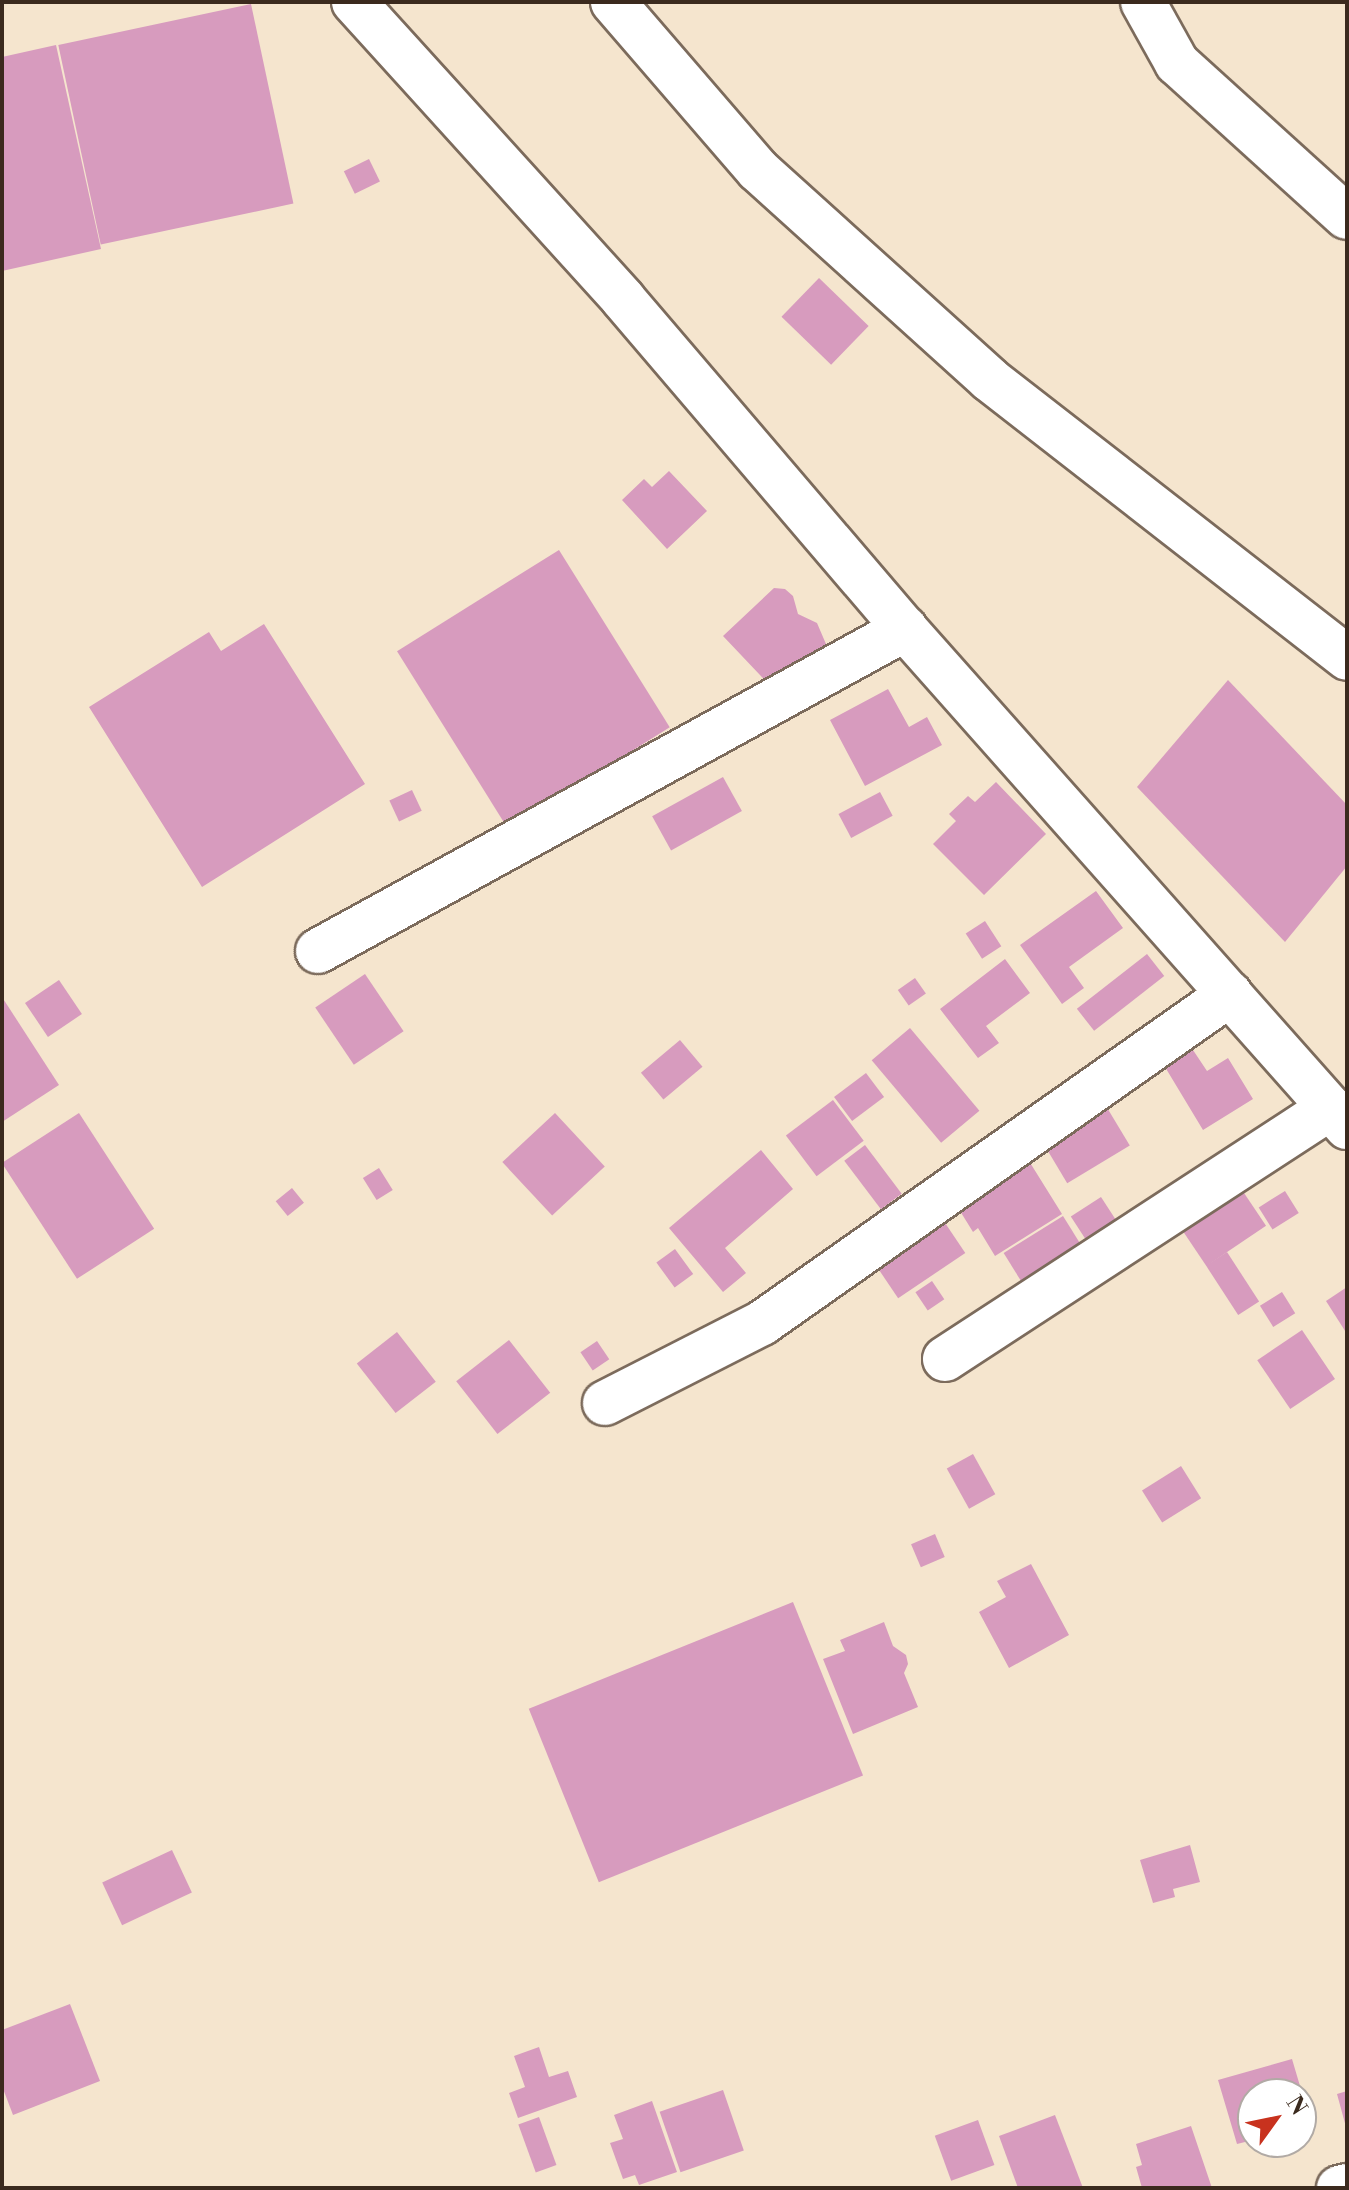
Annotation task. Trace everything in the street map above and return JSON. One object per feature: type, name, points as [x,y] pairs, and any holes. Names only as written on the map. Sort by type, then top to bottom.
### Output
[{"type":"lane","points":[[354,2],[623,299],[905,629],[1338,1118],[945,1359]]},
{"type":"lane","points":[[613,2],[758,170],[989,379],[1347,658]]},
{"type":"lane","points":[[1143,2],[1177,63],[1347,217]]},
{"type":"lane","points":[[318,951],[905,629]]},
{"type":"lane","points":[[605,1403],[762,1323],[1230,994]]},
{"type":"lane","points":[[1339,2188],[1347,2186]]},
{"type":"building","points":[[251,4],[293,204],[101,245],[58,45]]},
{"type":"building","points":[[56,45],[101,249],[2,271],[2,57]]},
{"type":"building","points":[[369,159],[380,181],[355,194],[344,171]]},
{"type":"building","points":[[819,278],[869,326],[831,365],[781,317]]},
{"type":"building","points":[[669,471],[707,511],[667,549],[622,500],[644,479],[652,487]]},
{"type":"building","points":[[559,550],[670,727],[508,828],[397,651]]},
{"type":"building","points":[[774,588],[785,589],[793,596],[798,614],[817,623],[826,644],[775,691],[723,636]]},
{"type":"building","points":[[264,624],[365,784],[202,887],[89,707],[209,632],[221,651]]},
{"type":"building","points":[[1228,680],[1347,805],[1347,866],[1285,942],[1137,787]]},
{"type":"building","points":[[888,689],[909,727],[927,717],[942,745],[865,786],[830,720]]},
{"type":"building","points":[[723,777],[742,811],[671,850],[652,816]]},
{"type":"building","points":[[996,782],[1046,834],[984,895],[933,844],[956,821],[949,814],[968,796],[975,802]]},
{"type":"building","points":[[412,790],[422,811],[399,821],[389,801]]},
{"type":"building","points":[[880,792],[893,816],[851,838],[839,814]]},
{"type":"building","points":[[1096,891],[1123,928],[1069,967],[1084,988],[1062,1004],[1020,945]]},
{"type":"building","points":[[985,921],[1001,946],[982,959],[966,934]]},
{"type":"building","points":[[1147,954],[1164,976],[1094,1031],[1077,1009]]},
{"type":"building","points":[[1005,959],[1030,993],[986,1026],[999,1043],[978,1058],[940,1009]]},
{"type":"building","points":[[365,974],[404,1031],[354,1065],[315,1008]]},
{"type":"building","points":[[915,978],[926,994],[909,1006],[898,990]]},
{"type":"building","points":[[59,980],[82,1014],[48,1037],[25,1003]]},
{"type":"building","points":[[2,997],[59,1085],[2,1122]]},
{"type":"building","points":[[910,1028],[979,1111],[941,1143],[872,1060]]},
{"type":"building","points":[[680,1040],[702,1067],[663,1100],[641,1073]]},
{"type":"building","points":[[1193,1050],[1207,1071],[1228,1058],[1253,1099],[1203,1130],[1165,1067]]},
{"type":"building","points":[[866,1073],[884,1097],[852,1121],[834,1097]]},
{"type":"building","points":[[833,1100],[864,1141],[817,1176],[786,1136]]},
{"type":"building","points":[[1103,1101],[1130,1146],[1067,1183],[1040,1139]]},
{"type":"building","points":[[79,1113],[154,1229],[77,1279],[2,1163]]},
{"type":"building","points":[[555,1113],[605,1166],[552,1215],[502,1162]]},
{"type":"building","points":[[865,1145],[902,1194],[881,1209],[844,1161]]},
{"type":"building","points":[[761,1150],[793,1189],[725,1248],[746,1273],[723,1292],[669,1228]]},
{"type":"building","points":[[1024,1153],[1062,1214],[995,1256],[978,1228],[973,1232],[952,1198]]},
{"type":"building","points":[[379,1168],[393,1190],[377,1200],[363,1178]]},
{"type":"building","points":[[292,1188],[304,1203],[288,1216],[276,1201]]},
{"type":"building","points":[[1242,1190],[1266,1226],[1206,1266],[1182,1230]]},
{"type":"building","points":[[1285,1191],[1299,1213],[1272,1229],[1259,1207]]},
{"type":"building","points":[[1101,1197],[1118,1223],[1088,1243],[1071,1217]]},
{"type":"building","points":[[939,1214],[965,1253],[898,1298],[872,1259]]},
{"type":"building","points":[[1063,1216],[1084,1250],[1025,1287],[1004,1253]]},
{"type":"building","points":[[675,1249],[693,1274],[675,1288],[656,1263]]},
{"type":"building","points":[[1227,1252],[1259,1301],[1238,1315],[1206,1266]]},
{"type":"building","points":[[932,1281],[944,1299],[928,1310],[915,1292]]},
{"type":"building","points":[[1347,1287],[1347,1334],[1326,1301]]},
{"type":"building","points":[[1282,1292],[1295,1313],[1273,1327],[1260,1306]]},
{"type":"building","points":[[1302,1330],[1335,1379],[1290,1409],[1257,1360]]},
{"type":"building","points":[[397,1332],[436,1382],[396,1413],[357,1363]]},
{"type":"building","points":[[509,1340],[550,1393],[497,1434],[456,1381]]},
{"type":"building","points":[[597,1341],[609,1359],[593,1370],[580,1352]]},
{"type":"building","points":[[973,1454],[995,1494],[969,1509],[947,1469]]},
{"type":"building","points":[[1181,1466],[1201,1498],[1162,1523],[1142,1490]]},
{"type":"building","points":[[935,1534],[945,1557],[921,1567],[911,1544]]},
{"type":"building","points":[[1031,1564],[1069,1635],[1009,1668],[979,1612],[1006,1597],[997,1581]]},
{"type":"building","points":[[793,1602],[863,1775],[599,1882],[529,1709]]},
{"type":"building","points":[[884,1622],[893,1646],[906,1655],[908,1664],[904,1673],[918,1707],[853,1734],[823,1659],[845,1651],[840,1640]]},
{"type":"building","points":[[1190,1845],[1200,1882],[1173,1889],[1175,1897],[1153,1903],[1140,1860]]},
{"type":"building","points":[[172,1850],[192,1893],[122,1925],[102,1883]]},
{"type":"building","points":[[70,2004],[100,2081],[13,2115],[2,2086],[2,2030]]},
{"type":"building","points":[[539,2047],[549,2077],[568,2071],[577,2097],[518,2118],[509,2093],[525,2087],[514,2056]]},
{"type":"building","points":[[1292,2059],[1298,2078],[1237,2078],[1237,2144],[1218,2080]]},
{"type":"building","points":[[723,2090],[744,2151],[680,2172],[660,2112]]},
{"type":"building","points":[[1347,2091],[1347,2127],[1346,2127],[1337,2094]]},
{"type":"building","points":[[652,2101],[677,2172],[639,2185],[635,2175],[623,2179],[610,2143],[623,2139],[614,2115]]},
{"type":"building","points":[[1055,2115],[1083,2188],[1018,2188],[999,2136]]},
{"type":"building","points":[[539,2117],[556,2165],[536,2172],[518,2125]]},
{"type":"building","points":[[978,2120],[994,2165],[951,2181],[935,2136]]},
{"type":"building","points":[[1191,2126],[1212,2188],[1142,2188],[1136,2167],[1142,2165],[1136,2144]]}]
